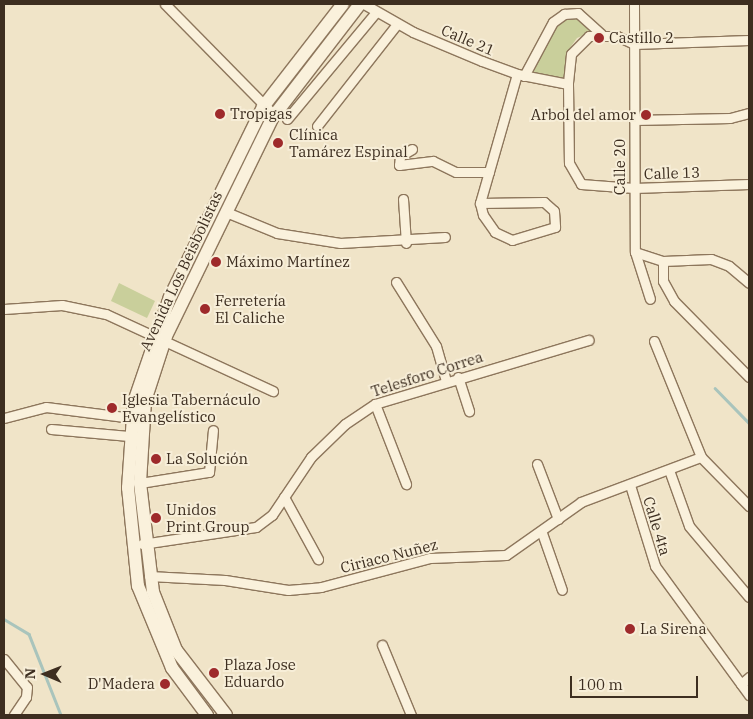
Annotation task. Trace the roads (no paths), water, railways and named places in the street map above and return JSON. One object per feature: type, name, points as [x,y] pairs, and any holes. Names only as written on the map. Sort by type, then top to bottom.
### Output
[{"type":"main road","name":"Avenida Los Beisbolistas","points":[[207,715],[172,668],[158,640],[138,586],[132,544],[129,436],[126,417],[263,107],[343,4]]},
{"type":"main road","name":"Avenida Los Beisbolistas","points":[[224,715],[176,650],[149,576],[140,483],[145,401],[159,339],[226,212],[274,115],[360,4]]},
{"type":"street","points":[[165,4],[263,107],[274,115]]},
{"type":"street","name":"Calle 21","points":[[364,4],[397,24],[520,75],[568,84]]},
{"type":"street","name":"Calle 20","points":[[634,4],[635,252],[650,299]]},
{"type":"street","points":[[287,119],[376,12]]},
{"type":"street","points":[[480,203],[551,205],[555,227],[522,240],[495,232],[480,203],[488,172],[520,75],[552,22],[564,14],[578,13],[601,34],[634,44],[749,40]]},
{"type":"street","points":[[317,126],[397,24]]},
{"type":"street","name":"Calle 13","points":[[601,34],[584,39],[571,54],[568,84],[568,163],[574,178],[588,186],[634,188],[749,184]]},
{"type":"street","points":[[634,120],[730,118],[749,113]]},
{"type":"street","points":[[412,149],[400,156],[399,165],[433,161],[456,172],[488,172]]},
{"type":"street","points":[[403,200],[406,243]]},
{"type":"street","points":[[226,212],[277,233],[340,243],[406,243],[445,238]]},
{"type":"street","points":[[635,252],[663,261],[711,259],[729,266],[749,283]]},
{"type":"street","points":[[663,261],[663,281],[672,297],[749,377]]},
{"type":"street","points":[[396,282],[436,346],[446,380]]},
{"type":"street","points":[[4,310],[40,305],[83,307],[273,391]]},
{"type":"street","name":"Telesforo Correa","points":[[132,544],[256,526],[272,515],[311,457],[344,424],[375,404],[446,380],[589,340]]},
{"type":"street","points":[[654,341],[701,456],[749,506]]},
{"type":"street","points":[[458,377],[469,411]]},
{"type":"street","points":[[375,404],[406,484]]},
{"type":"street","points":[[4,418],[46,407],[126,417]]},
{"type":"street","points":[[51,429],[129,436]]},
{"type":"street","points":[[140,483],[209,472],[213,430]]},
{"type":"street","name":"Ciriaco Nuñez","points":[[149,576],[225,580],[270,589],[308,589],[430,558],[506,555],[542,533],[581,502],[670,470],[701,456]]},
{"type":"street","points":[[537,464],[558,519]]},
{"type":"street","points":[[670,470],[689,526],[749,597]]},
{"type":"street","name":"Calle 4ta","points":[[630,485],[655,566],[749,695]]},
{"type":"street","points":[[284,497],[318,559]]},
{"type":"street","points":[[542,533],[562,590]]},
{"type":"street","points":[[382,645],[411,715]]},
{"type":"street","points":[[4,659],[24,682],[26,697],[14,715]]},
{"type":"street","points":[[742,684],[749,677]]},
{"type":"waterway","points":[[715,388],[749,423]]},
{"type":"waterway","points":[[4,619],[29,634],[61,715]]},
{"type":"place","name":"Castillo 2","points":[[599,38]]},
{"type":"place","name":"Tropigas","points":[[220,114]]},
{"type":"place","name":"Arbol del amor","points":[[646,115]]},
{"type":"place","name":"Clínica Tamárez Espinal","points":[[278,143]]},
{"type":"place","name":"Máximo Martínez","points":[[216,262]]},
{"type":"place","name":"Ferretería El Caliche","points":[[205,309]]},
{"type":"place","name":"Iglesia Tabernáculo Evangelístico","points":[[112,408]]},
{"type":"place","name":"La Solución","points":[[156,459]]},
{"type":"place","name":"Unidos Print Group","points":[[156,518]]},
{"type":"place","name":"La Sirena","points":[[630,629]]},
{"type":"place","name":"Plaza Jose Eduardo","points":[[214,673]]},
{"type":"place","name":"D'Madera","points":[[165,684]]}]
